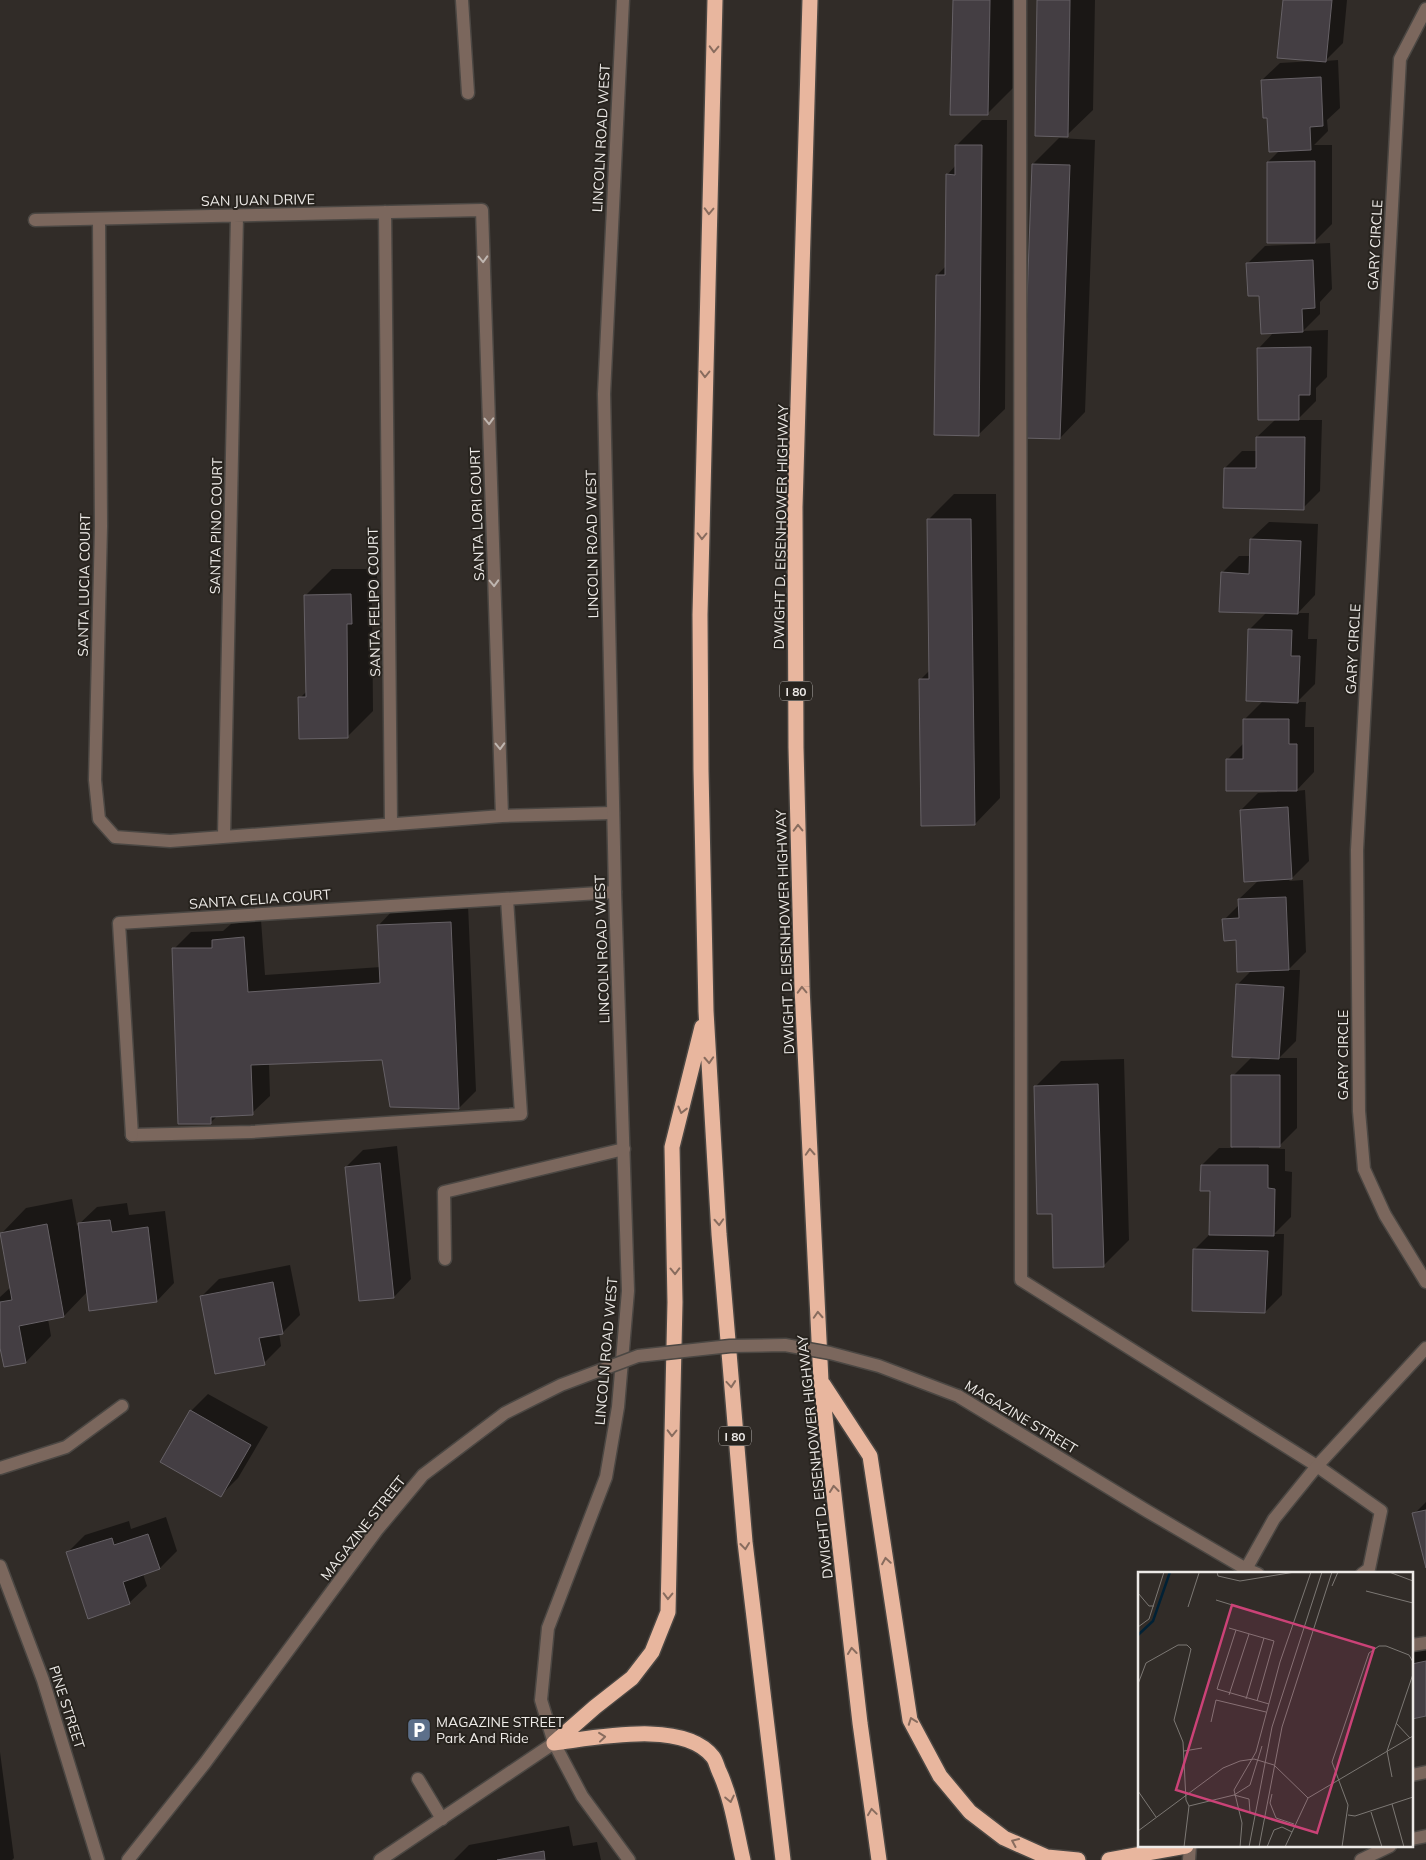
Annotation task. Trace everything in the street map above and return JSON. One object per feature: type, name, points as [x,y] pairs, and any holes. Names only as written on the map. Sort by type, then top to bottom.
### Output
[{"type":"highway","name":"I 80","points":[[715,0],[706,304],[700,615],[706,1011],[719,1234],[744,1532],[783,1860]]},
{"type":"highway","name":"DWIGHT D. EISENHOWER HIGHWAY","points":[[810,0],[795,507],[796,748],[802,987],[821,1381],[860,1723],[879,1860]]},
{"type":"highway","points":[[554,1743],[632,1678],[652,1652],[668,1612],[675,1302],[672,1147],[706,1011]]},
{"type":"highway","points":[[821,1381],[870,1456],[910,1720],[940,1776],[970,1812],[1004,1838],[1047,1857],[1078,1860]]},
{"type":"highway","points":[[554,1743],[605,1736],[644,1734],[682,1737],[697,1744],[713,1757],[728,1789],[743,1860]]},
{"type":"highway","points":[[1109,1860],[1175,1848]]},
{"type":"street","points":[[462,0],[468,93]]},
{"type":"street","name":"LINCOLN ROAD WEST","points":[[623,0],[604,394],[615,892],[628,1292],[618,1407],[606,1477],[548,1628],[541,1700],[554,1743],[582,1796],[629,1860]]},
{"type":"street","points":[[1020,0],[1021,1280],[1317,1466],[1380,1511],[1369,1569],[1365,1572]]},
{"type":"street","name":"GARY CIRCLE","points":[[1426,9],[1400,59],[1357,860],[1359,1111],[1364,1169],[1385,1215],[1426,1282]]},
{"type":"street","name":"SAN JUAN DRIVE","points":[[35,220],[482,210]]},
{"type":"street","name":"SANTA LORI COURT","points":[[482,210],[502,816]]},
{"type":"street","name":"SANTA FELIPO COURT","points":[[385,212],[391,824]]},
{"type":"street","name":"SANTA PINO COURT","points":[[224,836],[237,216]]},
{"type":"street","name":"SANTA LUCIA COURT","points":[[99,219],[101,526],[95,780],[99,819],[115,836],[170,841],[224,836]]},
{"type":"street","points":[[224,836],[502,816],[614,813]]},
{"type":"street","name":"SANTA CELIA COURT","points":[[508,899],[521,1114],[251,1132],[132,1135],[119,923],[615,892]]},
{"type":"street","points":[[445,1259],[444,1192],[624,1149]]},
{"type":"street","name":"MAGAZINE STREET","points":[[128,1860],[205,1763],[377,1530],[424,1475],[506,1413],[561,1385],[638,1356],[730,1346],[784,1345],[879,1366],[958,1396],[1245,1571]]},
{"type":"street","points":[[1245,1571],[1274,1519],[1317,1466],[1426,1348]]},
{"type":"street","points":[[0,1468],[66,1447],[122,1406]]},
{"type":"street","name":"PINE STREET","points":[[0,1566],[43,1680],[98,1860]]},
{"type":"street","points":[[380,1860],[554,1743]]},
{"type":"street","points":[[418,1779],[442,1819]]},
{"type":"street","points":[[1361,1860],[1386,1848]]},
{"type":"building","points":[[953,0],[990,0],[988,115],[950,115]]},
{"type":"building","points":[[1037,0],[1070,0],[1068,137],[1035,136]]},
{"type":"building","points":[[1283,0],[1332,0],[1326,62],[1277,58]]},
{"type":"building","points":[[1321,77],[1323,126],[1310,127],[1311,150],[1269,152],[1267,118],[1263,118],[1261,80]]},
{"type":"building","points":[[955,145],[982,145],[979,436],[934,435],[936,275],[945,275],[946,174],[955,175]]},
{"type":"building","points":[[1315,161],[1315,243],[1267,243],[1267,162]]},
{"type":"building","points":[[1032,164],[1070,165],[1060,439],[1022,438]]},
{"type":"building","points":[[1313,260],[1315,308],[1302,309],[1303,332],[1261,334],[1259,296],[1248,296],[1246,263]]},
{"type":"building","points":[[1311,347],[1310,395],[1299,395],[1299,420],[1258,420],[1257,348]]},
{"type":"building","points":[[1256,437],[1305,437],[1304,510],[1223,508],[1224,468],[1256,468]]},
{"type":"building","points":[[927,519],[971,519],[975,825],[921,826],[919,679],[929,679]]},
{"type":"building","points":[[1250,539],[1301,541],[1298,614],[1219,612],[1221,572],[1249,574]]},
{"type":"building","points":[[351,594],[352,624],[347,624],[348,738],[299,739],[298,697],[306,697],[304,595]]},
{"type":"building","points":[[1248,629],[1292,630],[1291,656],[1300,656],[1298,703],[1246,701]]},
{"type":"building","points":[[1243,719],[1289,719],[1289,744],[1297,744],[1297,791],[1226,791],[1226,759],[1243,759]]},
{"type":"building","points":[[1288,807],[1292,879],[1244,882],[1240,810]]},
{"type":"building","points":[[1286,897],[1289,970],[1237,972],[1236,940],[1224,941],[1222,919],[1239,918],[1238,899]]},
{"type":"building","points":[[451,922],[459,1109],[390,1107],[382,1060],[251,1065],[253,1115],[211,1117],[211,1124],[178,1124],[172,948],[212,948],[212,940],[244,937],[248,992],[380,983],[377,925]]},
{"type":"building","points":[[1236,984],[1284,987],[1279,1059],[1232,1057]]},
{"type":"building","points":[[1231,1075],[1280,1075],[1280,1147],[1231,1147]]},
{"type":"building","points":[[1098,1084],[1104,1267],[1053,1268],[1052,1214],[1037,1214],[1034,1086]]},
{"type":"building","points":[[380,1163],[394,1298],[359,1301],[345,1167]]},
{"type":"building","points":[[1201,1165],[1268,1165],[1268,1188],[1275,1189],[1274,1236],[1209,1235],[1210,1191],[1200,1191]]},
{"type":"building","points":[[110,1220],[112,1232],[148,1227],[157,1302],[89,1311],[78,1223]]},
{"type":"building","points":[[47,1224],[64,1317],[19,1326],[26,1363],[4,1367],[0,1348],[0,1302],[12,1300],[0,1233]]},
{"type":"building","points":[[1193,1249],[1268,1251],[1265,1313],[1192,1311]]},
{"type":"building","points":[[273,1282],[283,1334],[259,1338],[265,1365],[215,1374],[200,1296]]},
{"type":"building","points":[[190,1410],[251,1445],[221,1497],[160,1462]]},
{"type":"building","points":[[1426,1510],[1426,1568],[1412,1513]]},
{"type":"building","points":[[148,1534],[160,1569],[123,1582],[130,1604],[88,1619],[66,1552],[112,1538],[114,1545]]},
{"type":"building","points":[[1426,1661],[1426,1716],[1414,1719],[1414,1664]]},
{"type":"building","points":[[544,1851],[545,1860],[497,1860]]},
{"type":"place","name":"MAGAZINE STREET Park And Ride","points":[[419,1730]]}]
